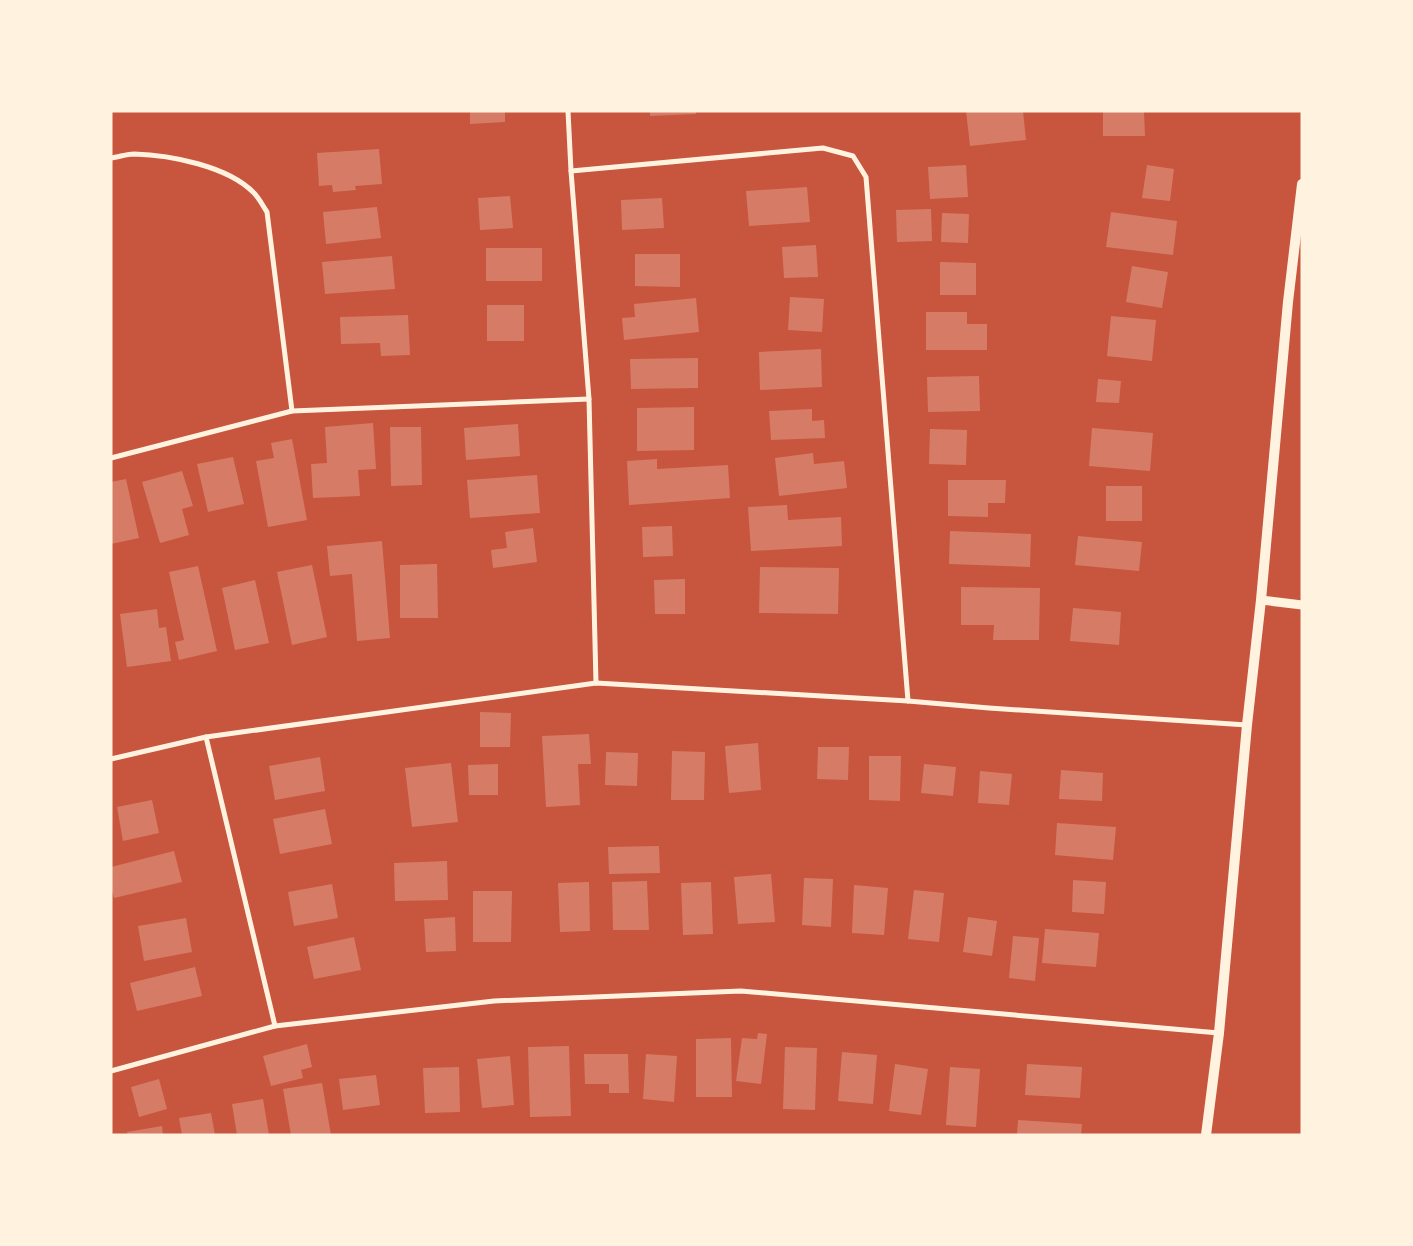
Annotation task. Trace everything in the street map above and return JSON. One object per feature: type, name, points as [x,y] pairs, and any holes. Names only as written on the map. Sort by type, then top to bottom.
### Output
[{"type":"main road","points":[[1206,1135],[1219,1033],[1287,312],[1302,184]]},
{"type":"street","points":[[568,111],[571,171],[590,399],[596,683]]},
{"type":"street","points":[[571,171],[824,148],[853,156],[866,177],[908,701]]},
{"type":"street","points":[[111,158],[133,154],[201,164],[232,177],[255,193],[267,212],[292,411]]},
{"type":"street","points":[[111,458],[292,411],[590,399]]},
{"type":"street","points":[[1261,600],[1302,605]]},
{"type":"street","points":[[111,759],[206,737],[596,683],[908,701],[1247,725]]},
{"type":"street","points":[[206,737],[275,1026]]},
{"type":"street","points":[[111,1071],[275,1026],[494,1001],[741,991],[1219,1033]]},
{"type":"building","points":[[470,111],[505,111],[505,122],[470,124]]},
{"type":"building","points":[[650,111],[696,111],[696,114],[650,116]]},
{"type":"building","points":[[966,111],[1023,111],[1026,140],[970,146]]},
{"type":"building","points":[[1103,111],[1144,111],[1145,136],[1103,136]]},
{"type":"building","points":[[379,149],[382,184],[355,186],[356,190],[333,192],[332,185],[319,186],[317,153]]},
{"type":"building","points":[[966,165],[968,197],[930,199],[928,167]]},
{"type":"building","points":[[1147,165],[1174,169],[1170,201],[1142,198]]},
{"type":"building","points":[[807,187],[810,222],[749,226],[746,191]]},
{"type":"building","points":[[510,196],[513,228],[480,230],[478,198]]},
{"type":"building","points":[[662,198],[664,228],[622,230],[621,200]]},
{"type":"building","points":[[377,207],[381,238],[326,244],[323,212]]},
{"type":"building","points":[[931,209],[932,241],[897,242],[896,210]]},
{"type":"building","points":[[1111,212],[1177,221],[1173,255],[1106,247]]},
{"type":"building","points":[[942,213],[969,214],[968,243],[941,242]]},
{"type":"building","points":[[816,245],[818,277],[784,278],[782,247]]},
{"type":"building","points":[[486,248],[542,248],[542,281],[486,281]]},
{"type":"building","points":[[635,254],[680,254],[680,287],[635,286]]},
{"type":"building","points":[[392,256],[395,289],[325,294],[322,262]]},
{"type":"building","points":[[940,262],[976,263],[976,295],[940,295]]},
{"type":"building","points":[[1132,266],[1168,272],[1162,308],[1126,302]]},
{"type":"building","points":[[790,297],[824,299],[822,332],[788,330]]},
{"type":"building","points":[[696,298],[699,332],[624,340],[622,318],[635,317],[634,304]]},
{"type":"building","points":[[487,305],[524,305],[524,341],[487,341]]},
{"type":"building","points":[[926,312],[967,312],[967,324],[987,324],[987,350],[926,350]]},
{"type":"building","points":[[408,315],[410,355],[381,356],[380,343],[341,344],[340,317]]},
{"type":"building","points":[[1111,316],[1156,320],[1152,361],[1107,356]]},
{"type":"building","points":[[821,349],[822,387],[760,390],[759,352]]},
{"type":"building","points":[[698,358],[698,388],[631,389],[630,359]]},
{"type":"building","points":[[979,376],[980,411],[928,412],[927,377]]},
{"type":"building","points":[[1098,379],[1121,381],[1119,403],[1096,402]]},
{"type":"building","points":[[694,407],[694,450],[637,451],[637,408]]},
{"type":"building","points":[[812,409],[812,421],[824,420],[825,438],[771,440],[769,411]]},
{"type":"building","points":[[373,423],[376,469],[358,470],[360,496],[313,498],[311,464],[327,463],[325,427]]},
{"type":"building","points":[[518,424],[520,456],[466,460],[464,428]]},
{"type":"building","points":[[390,427],[421,427],[422,485],[391,486]]},
{"type":"building","points":[[1092,428],[1153,433],[1150,471],[1089,466]]},
{"type":"building","points":[[930,429],[967,430],[966,465],[929,464]]},
{"type":"building","points":[[292,439],[307,520],[268,527],[256,461],[274,458],[271,443]]},
{"type":"building","points":[[813,453],[814,464],[844,461],[847,488],[779,496],[775,458]]},
{"type":"building","points":[[233,457],[244,504],[208,512],[197,464]]},
{"type":"building","points":[[657,459],[657,469],[728,465],[730,498],[629,505],[627,461]]},
{"type":"building","points":[[182,471],[193,506],[182,509],[189,535],[160,543],[142,482]]},
{"type":"building","points":[[537,475],[540,513],[470,518],[467,480]]},
{"type":"building","points":[[126,479],[139,538],[111,544],[111,482]]},
{"type":"building","points":[[948,480],[1006,480],[1005,503],[988,503],[988,517],[948,516]]},
{"type":"building","points":[[1106,486],[1142,486],[1142,521],[1106,521]]},
{"type":"building","points":[[787,505],[788,520],[841,517],[842,546],[751,551],[748,507]]},
{"type":"building","points":[[672,526],[673,556],[643,557],[642,527]]},
{"type":"building","points":[[533,528],[537,562],[493,568],[491,550],[507,548],[505,532]]},
{"type":"building","points":[[950,531],[1031,534],[1030,567],[949,564]]},
{"type":"building","points":[[1078,536],[1142,542],[1139,571],[1075,565]]},
{"type":"building","points":[[382,541],[390,638],[357,641],[352,574],[330,576],[327,546]]},
{"type":"building","points":[[437,564],[438,618],[400,618],[400,565]]},
{"type":"building","points":[[312,565],[327,637],[292,645],[277,572]]},
{"type":"building","points":[[198,566],[217,651],[179,660],[175,642],[184,640],[169,572]]},
{"type":"building","points":[[760,567],[839,568],[838,614],[759,613]]},
{"type":"building","points":[[685,579],[685,614],[655,614],[654,580]]},
{"type":"building","points":[[255,580],[269,643],[235,650],[222,588]]},
{"type":"building","points":[[961,587],[1040,588],[1039,640],[993,640],[994,625],[961,625]]},
{"type":"building","points":[[1073,608],[1121,612],[1119,645],[1070,641]]},
{"type":"building","points":[[157,609],[159,628],[166,627],[171,661],[127,667],[120,614]]},
{"type":"building","points":[[480,712],[511,713],[510,747],[480,747]]},
{"type":"building","points":[[589,734],[591,764],[578,764],[580,805],[546,807],[542,736]]},
{"type":"building","points":[[758,743],[761,790],[729,793],[725,746]]},
{"type":"building","points":[[818,747],[849,747],[848,780],[817,779]]},
{"type":"building","points":[[672,751],[705,752],[704,800],[671,800]]},
{"type":"building","points":[[606,752],[638,753],[637,786],[605,785]]},
{"type":"building","points":[[869,756],[901,756],[900,801],[869,800]]},
{"type":"building","points":[[320,757],[325,791],[275,800],[269,766]]},
{"type":"building","points":[[451,763],[458,822],[412,827],[405,768]]},
{"type":"building","points":[[498,764],[498,795],[469,795],[468,765]]},
{"type":"building","points":[[924,764],[956,767],[953,796],[921,793]]},
{"type":"building","points":[[1061,770],[1103,773],[1102,801],[1059,799]]},
{"type":"building","points":[[980,771],[1012,774],[1009,805],[978,803]]},
{"type":"building","points":[[152,800],[159,833],[123,841],[117,807]]},
{"type":"building","points":[[325,809],[332,844],[280,854],[273,819]]},
{"type":"building","points":[[1057,823],[1116,827],[1113,860],[1055,855]]},
{"type":"building","points":[[659,846],[660,873],[609,874],[608,847]]},
{"type":"building","points":[[174,851],[182,882],[114,898],[111,887],[111,867]]},
{"type":"building","points":[[447,861],[448,900],[395,901],[394,863]]},
{"type":"building","points":[[771,874],[775,922],[738,924],[734,877]]},
{"type":"building","points":[[804,878],[833,879],[831,927],[802,925]]},
{"type":"building","points":[[1073,880],[1106,882],[1104,914],[1072,912]]},
{"type":"building","points":[[647,881],[649,930],[613,930],[612,882]]},
{"type":"building","points":[[589,882],[590,931],[560,932],[558,883]]},
{"type":"building","points":[[711,882],[713,934],[683,935],[681,883]]},
{"type":"building","points":[[332,884],[338,918],[294,926],[288,892]]},
{"type":"building","points":[[854,885],[888,888],[884,935],[852,933]]},
{"type":"building","points":[[914,890],[944,893],[939,942],[908,939]]},
{"type":"building","points":[[473,891],[512,891],[511,942],[473,942]]},
{"type":"building","points":[[455,917],[456,951],[426,952],[424,919]]},
{"type":"building","points":[[968,917],[997,921],[992,956],[963,952]]},
{"type":"building","points":[[186,918],[192,952],[144,961],[138,926]]},
{"type":"building","points":[[1045,929],[1099,933],[1096,967],[1042,963]]},
{"type":"building","points":[[1013,936],[1039,938],[1035,981],[1009,978]]},
{"type":"building","points":[[354,937],[361,970],[314,979],[307,947]]},
{"type":"building","points":[[195,967],[202,996],[137,1011],[130,983]]},
{"type":"building","points":[[758,1033],[767,1034],[761,1084],[736,1081],[742,1038],[757,1039]]},
{"type":"building","points":[[731,1038],[732,1097],[696,1097],[696,1039]]},
{"type":"building","points":[[307,1044],[312,1067],[301,1070],[303,1078],[271,1086],[263,1056]]},
{"type":"building","points":[[569,1046],[571,1116],[530,1117],[528,1047]]},
{"type":"building","points":[[785,1047],[817,1048],[815,1110],[783,1109]]},
{"type":"building","points":[[842,1052],[877,1055],[873,1104],[838,1101]]},
{"type":"building","points":[[584,1054],[628,1054],[629,1093],[609,1093],[609,1084],[585,1084]]},
{"type":"building","points":[[646,1054],[677,1056],[674,1102],[643,1099]]},
{"type":"building","points":[[510,1056],[514,1105],[482,1108],[477,1059]]},
{"type":"building","points":[[895,1064],[928,1069],[921,1115],[889,1111]]},
{"type":"building","points":[[1027,1064],[1082,1067],[1080,1098],[1025,1095]]},
{"type":"building","points":[[459,1067],[460,1112],[425,1113],[423,1068]]},
{"type":"building","points":[[950,1067],[980,1069],[976,1127],[946,1125]]},
{"type":"building","points":[[376,1075],[380,1105],[343,1110],[339,1079]]},
{"type":"building","points":[[159,1079],[167,1109],[139,1117],[131,1087]]},
{"type":"building","points":[[322,1083],[331,1135],[291,1135],[283,1089]]},
{"type":"building","points":[[263,1099],[269,1135],[237,1135],[232,1104]]},
{"type":"building","points":[[211,1113],[215,1135],[182,1135],[179,1118]]},
{"type":"building","points":[[1018,1120],[1082,1124],[1081,1135],[1017,1135]]},
{"type":"building","points":[[162,1126],[163,1135],[128,1135],[127,1132]]}]
